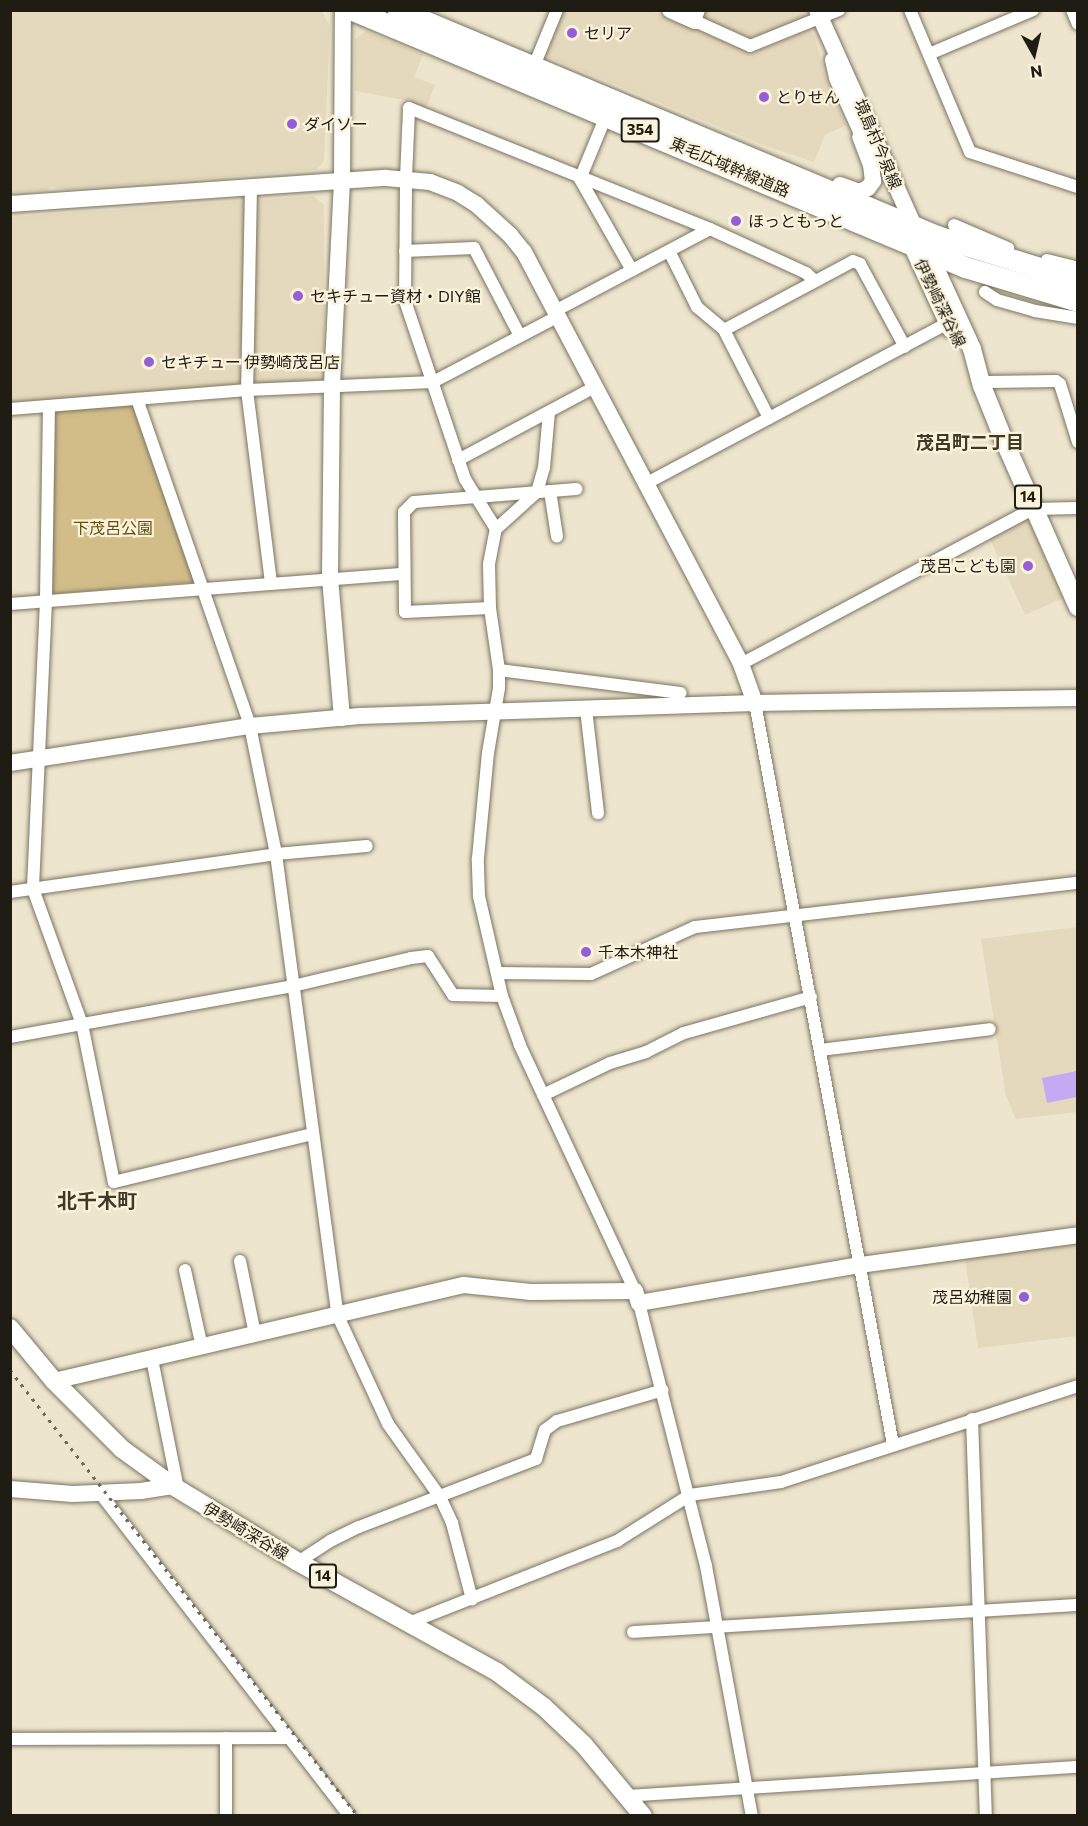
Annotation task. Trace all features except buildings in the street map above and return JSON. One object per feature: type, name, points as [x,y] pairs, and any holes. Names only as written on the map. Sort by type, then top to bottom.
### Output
[{"type":"highway","name":"東毛広域幹線道路","points":[[353,10],[606,116],[913,235],[937,236],[992,248],[1077,280]]},
{"type":"highway","name":"東毛広域幹線道路","points":[[398,10],[776,168],[992,276],[1077,306]]},
{"type":"main road","name":"伊勢崎深谷線","points":[[913,235],[948,323],[982,386],[1077,607]]},
{"type":"main road","name":"伊勢崎深谷線","points":[[913,235],[972,348],[982,386]]},
{"type":"main road","name":"伊勢崎深谷線","points":[[10,1328],[54,1381],[122,1449],[175,1488],[298,1562],[497,1672],[544,1707],[584,1745],[643,1815]]},
{"type":"street","points":[[342,718],[330,578],[333,385],[342,180],[343,10]]},
{"type":"street","points":[[534,66],[557,10]]},
{"type":"street","points":[[670,10],[697,16],[750,46],[839,10]]},
{"type":"street","points":[[910,10],[970,152],[1077,187]]},
{"type":"street","points":[[929,54],[1033,10]]},
{"type":"street","points":[[1072,10],[1077,24]]},
{"type":"street","name":"境島村今泉線","points":[[821,19],[837,78],[855,122],[913,235]]},
{"type":"street","name":"境島村今泉線","points":[[821,19],[850,80],[913,235]]},
{"type":"street","points":[[496,529],[475,497],[458,460],[405,302],[406,178],[410,108],[580,179],[710,229],[806,273],[815,281]]},
{"type":"street","points":[[580,179],[606,116]]},
{"type":"street","points":[[776,168],[810,173],[855,191],[865,191],[873,182],[873,175],[855,122]]},
{"type":"street","points":[[10,204],[342,180],[406,178],[430,182],[458,194],[492,217],[524,252],[741,664],[755,703],[893,1445]]},
{"type":"street","points":[[580,179],[632,270]]},
{"type":"street","points":[[251,187],[248,390],[271,584]]},
{"type":"street","points":[[954,225],[992,248],[1077,268]]},
{"type":"street","points":[[10,409],[248,390],[433,382],[520,336],[632,270],[710,229]]},
{"type":"street","points":[[405,251],[474,248],[520,336]]},
{"type":"street","points":[[669,251],[698,307],[724,330],[769,418]]},
{"type":"street","points":[[724,330],[854,261],[860,264],[905,347]]},
{"type":"street","points":[[985,292],[997,300],[1035,311],[1077,306]]},
{"type":"street","points":[[647,483],[948,323]]},
{"type":"street","points":[[982,386],[989,382],[1056,381],[1071,403],[1077,442]]},
{"type":"street","points":[[458,460],[595,387]]},
{"type":"street","points":[[137,399],[250,726],[276,854],[337,1314],[388,1424],[440,1497],[452,1523],[472,1599]]},
{"type":"street","points":[[49,406],[46,601],[33,889],[82,1024],[114,1182],[312,1134]]},
{"type":"street","points":[[549,412],[544,492],[557,536]]},
{"type":"street","points":[[490,608],[405,612],[404,512],[414,502],[576,489]]},
{"type":"street","points":[[544,492],[496,529],[489,564],[490,608],[499,670],[478,858],[479,896],[502,996],[520,1045],[637,1297],[690,1495],[718,1628],[752,1815]]},
{"type":"street","points":[[741,664],[1033,509],[1077,508]]},
{"type":"street","points":[[10,604],[404,574]]},
{"type":"street","points":[[499,670],[681,693]]},
{"type":"street","points":[[10,763],[250,726],[342,718],[496,710],[1077,698]]},
{"type":"street","points":[[586,709],[598,813]]},
{"type":"street","points":[[10,892],[276,854],[368,846]]},
{"type":"street","points":[[497,973],[591,974],[695,927],[1077,883]]},
{"type":"street","points":[[10,1037],[293,986],[411,957],[428,956],[453,995],[502,996]]},
{"type":"street","points":[[543,1095],[610,1063],[646,1052],[684,1033],[811,997]]},
{"type":"street","points":[[820,1050],[990,1029]]},
{"type":"street","points":[[54,1381],[464,1286],[637,1297],[1077,1235]]},
{"type":"street","points":[[240,1262],[255,1334]]},
{"type":"street","points":[[185,1270],[202,1347]]},
{"type":"street","points":[[10,1489],[45,1494],[175,1488],[152,1359]]},
{"type":"street","points":[[409,1623],[617,1541],[690,1495],[781,1482],[1077,1386]]},
{"type":"street","points":[[298,1562],[330,1541],[359,1527],[536,1460],[545,1430],[557,1421],[663,1390]]},
{"type":"street","points":[[972,1419],[986,1815]]},
{"type":"street","points":[[100,1493],[350,1815]]},
{"type":"street","points":[[633,1632],[1077,1605]]},
{"type":"street","points":[[226,1738],[226,1815]]},
{"type":"street","points":[[10,1739],[289,1738]]},
{"type":"street","points":[[626,1796],[1077,1767]]},
{"type":"shaded area","points":[[11,10],[322,12],[330,26],[324,161],[316,170],[67,189],[51,187],[47,190],[11,192]]},
{"type":"shaded area","points":[[703,10],[804,10],[805,13],[803,17],[751,38],[704,19]]},
{"type":"shaded area","points":[[560,11],[651,11],[752,53],[809,30],[814,35],[829,88],[846,125],[825,135],[814,162],[766,146],[543,55]]},
{"type":"shaded area","points":[[366,31],[423,55],[414,77],[435,85],[426,108],[404,100],[355,91],[355,39]]},
{"type":"shaded area","points":[[314,196],[324,205],[324,375],[322,379],[11,405],[11,217]]},
{"type":"shaded area","name":"茂呂こども園","points":[[1021,519],[1034,524],[1068,596],[1025,615],[989,537]]},
{"type":"shaded area","points":[[1077,927],[1077,1112],[1016,1119],[1006,1096],[981,939]]},
{"type":"shaded area","points":[[1077,1071],[1077,1097],[1047,1103],[1042,1078]]},
{"type":"shaded area","name":"茂呂幼稚園","points":[[1077,1243],[1077,1336],[978,1348],[965,1258]]},
{"type":"green space","name":"下茂呂公園","points":[[132,405],[196,582],[55,594],[50,589],[54,415],[57,411]]},
{"type":"railway","points":[[10,1370],[358,1816]]},
{"type":"place","name":"セリア","points":[[572,33]]},
{"type":"place","name":"とりせん","points":[[764,97]]},
{"type":"place","name":"ダイソー","points":[[292,124]]},
{"type":"place","name":"ほっともっと","points":[[736,221]]},
{"type":"place","name":"セキチュー資材・DIY館","points":[[298,296]]},
{"type":"place","name":"セキチュー 伊勢崎茂呂店","points":[[149,362]]},
{"type":"place","name":"茂呂こども園","points":[[1028,566]]},
{"type":"place","name":"千本木神社","points":[[586,952]]},
{"type":"place","name":"茂呂幼稚園","points":[[1024,1297]]},
{"type":"district","name":"茂呂町二丁目","points":[[970,442]]},
{"type":"district","name":"北千木町","points":[[97,1200]]}]
